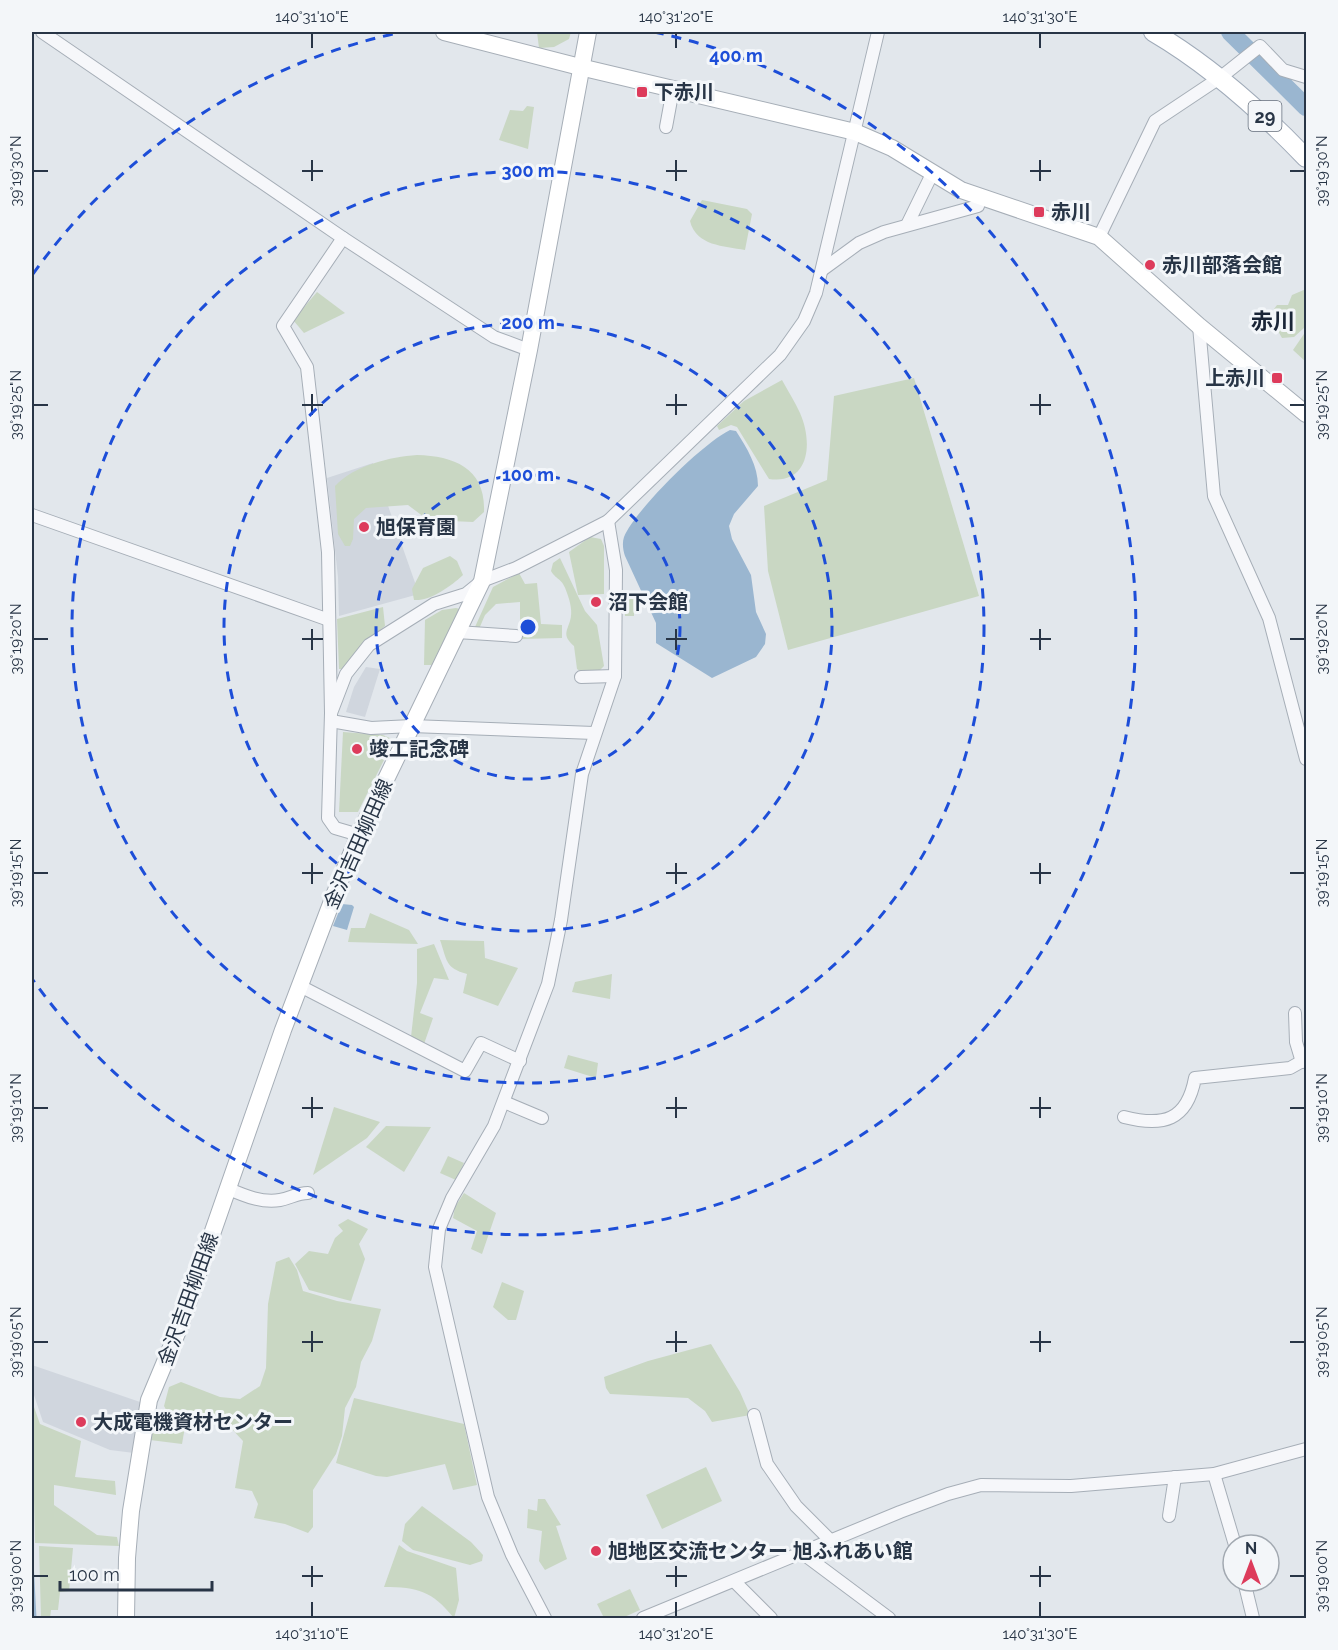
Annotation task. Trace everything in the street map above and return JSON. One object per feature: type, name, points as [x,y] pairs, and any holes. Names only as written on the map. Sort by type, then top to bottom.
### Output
[{"type":"main road","points":[[444,32],[580,68],[855,132],[892,148],[932,174],[980,198],[1099,237],[1199,326],[1306,414]]},
{"type":"main road","name":"金沢吉田柳田線","points":[[126,1618],[127,1558],[131,1511],[150,1400],[180,1326],[300,986],[359,835],[482,581],[529,350],[588,32]]},
{"type":"main road","name":"29","points":[[1153,32],[1221,76],[1272,122],[1306,158]]},
{"type":"street","points":[[42,32],[343,238],[494,337],[529,350]]},
{"type":"street","points":[[331,717],[346,674],[369,645],[434,604],[466,594],[482,581],[516,568],[608,521],[780,356],[804,321],[816,293],[878,32]]},
{"type":"street","points":[[1099,237],[1155,121],[1260,46],[1283,70],[1306,77]]},
{"type":"street","points":[[666,127],[673,89]]},
{"type":"street","points":[[908,223],[932,174]]},
{"type":"street","points":[[822,270],[859,243],[908,223],[978,206],[980,198]]},
{"type":"street","points":[[343,238],[283,326],[307,368],[327,552],[331,717],[328,818],[335,828],[359,835]]},
{"type":"street","points":[[1199,326],[1214,496],[1269,618],[1306,759]]},
{"type":"street","points":[[32,515],[329,620]]},
{"type":"street","points":[[545,1618],[512,1555],[488,1497],[435,1267],[439,1229],[504,1102],[548,984],[563,909],[576,804],[594,733],[615,676],[616,570],[608,521]]},
{"type":"street","points":[[457,632],[516,636]]},
{"type":"street","points":[[581,677],[615,676]]},
{"type":"street","points":[[331,717],[371,728],[412,726],[594,733]]},
{"type":"street","points":[[300,986],[465,1071],[481,1043],[520,1061]]},
{"type":"street","points":[[1124,1118],[1160,1123],[1177,1114],[1191,1096],[1195,1078],[1290,1068],[1304,1061],[1296,1042],[1295,1013]]},
{"type":"street","points":[[504,1102],[542,1118]]},
{"type":"street","points":[[229,1190],[250,1198],[268,1201],[308,1193]]},
{"type":"street","points":[[754,1415],[767,1464],[796,1506],[831,1541]]},
{"type":"street","points":[[643,1618],[948,1494],[981,1485],[1071,1486],[1214,1474],[1306,1449]]},
{"type":"street","points":[[1214,1474],[1231,1533]]},
{"type":"street","points":[[1169,1516],[1175,1477]]},
{"type":"street","points":[[802,1553],[889,1618]]},
{"type":"street","points":[[735,1582],[771,1618]]},
{"type":"street","points":[[1247,1593],[1253,1618]]},
{"type":"shaded area","name":"旭保育園","points":[[373,463],[419,594],[339,616],[338,577],[327,478]]},
{"type":"shaded area","points":[[366,667],[380,669],[365,717],[346,712],[354,687]]},
{"type":"shaded area","points":[[32,1365],[143,1403],[134,1453],[110,1450],[43,1422],[33,1392]]},
{"type":"green space","points":[[537,32],[571,32],[569,39],[554,47],[539,48]]},
{"type":"green space","points":[[527,106],[534,107],[528,149],[499,140],[510,110],[523,111]]},
{"type":"green space","points":[[702,200],[747,209],[752,214],[745,250],[720,246],[698,236],[690,221]]},
{"type":"green space","points":[[1306,289],[1304,328],[1294,337],[1282,338],[1274,324],[1274,309],[1277,305],[1288,305],[1292,295]]},
{"type":"green space","points":[[317,292],[345,313],[304,333],[293,320]]},
{"type":"green space","points":[[1306,331],[1306,362],[1293,350]]},
{"type":"green space","points":[[914,378],[979,596],[788,650],[768,571],[764,506],[827,480],[834,396]]},
{"type":"green space","points":[[782,380],[800,413],[807,448],[805,459],[793,475],[783,479],[769,479],[737,427],[731,425],[719,430],[717,426],[744,401]]},
{"type":"green space","points":[[417,455],[444,458],[466,468],[480,485],[484,512],[473,522],[428,520],[408,505],[366,508],[354,519],[353,539],[350,546],[345,546],[338,534],[335,486],[352,473],[373,463]]},
{"type":"green space","points":[[590,537],[601,539],[604,546],[604,594],[578,595],[569,552]]},
{"type":"green space","points":[[450,556],[457,561],[463,575],[434,595],[414,600],[412,589],[423,568]]},
{"type":"green space","points":[[560,558],[585,611],[597,625],[604,666],[599,671],[583,673],[577,669],[574,646],[566,634],[571,618],[569,599],[563,584],[551,571],[553,563]]},
{"type":"green space","points":[[519,573],[525,584],[537,583],[541,624],[562,625],[562,638],[520,639],[520,602],[496,604],[485,615],[479,629],[475,627],[493,587]]},
{"type":"green space","points":[[625,595],[634,595],[634,616],[625,616]]},
{"type":"green space","points":[[383,607],[385,626],[369,639],[342,669],[339,669],[337,619]]},
{"type":"green space","points":[[460,609],[434,665],[424,665],[425,620],[442,610]]},
{"type":"green space","points":[[343,732],[383,735],[394,740],[358,812],[339,812]]},
{"type":"green space","points":[[370,913],[409,930],[418,944],[348,942],[351,928],[365,928]]},
{"type":"green space","points":[[440,940],[484,941],[485,958],[518,968],[498,1006],[463,993],[467,974],[451,966]]},
{"type":"green space","points":[[434,944],[449,980],[434,978],[420,1013],[433,1018],[424,1044],[411,1037],[417,983],[417,949]]},
{"type":"green space","points":[[612,974],[610,999],[572,992],[575,982]]},
{"type":"green space","points":[[568,1055],[598,1063],[596,1078],[564,1068]]},
{"type":"green space","points":[[334,1107],[380,1122],[367,1138],[313,1175]]},
{"type":"green space","points":[[386,1126],[431,1127],[404,1172],[366,1147]]},
{"type":"green space","points":[[448,1156],[464,1163],[456,1180],[440,1173]]},
{"type":"green space","points":[[464,1193],[496,1213],[482,1254],[471,1249],[477,1231],[453,1218],[455,1207]]},
{"type":"green space","points":[[348,1219],[368,1229],[359,1244],[365,1259],[351,1301],[309,1290],[295,1264],[309,1251],[328,1254],[335,1238],[343,1231],[338,1225]]},
{"type":"green space","points":[[289,1257],[297,1270],[303,1291],[337,1301],[381,1309],[372,1341],[361,1362],[356,1387],[345,1408],[342,1436],[336,1454],[313,1490],[313,1527],[308,1533],[285,1524],[254,1518],[258,1504],[252,1491],[235,1488],[243,1441],[229,1426],[169,1415],[164,1406],[169,1387],[181,1382],[220,1397],[240,1399],[260,1386],[266,1368],[268,1304],[276,1262]]},
{"type":"green space","points":[[502,1282],[524,1291],[516,1320],[508,1320],[493,1307]]},
{"type":"green space","points":[[711,1344],[740,1392],[750,1415],[712,1422],[705,1411],[688,1398],[610,1394],[606,1388],[604,1377],[648,1361]]},
{"type":"green space","points":[[354,1398],[464,1424],[477,1485],[453,1490],[445,1464],[387,1477],[376,1476],[336,1463]]},
{"type":"green space","points":[[34,1407],[40,1424],[81,1441],[75,1477],[115,1481],[116,1495],[54,1485],[54,1505],[97,1535],[117,1537],[119,1546],[35,1543],[32,1409]]},
{"type":"green space","points":[[155,1416],[186,1421],[182,1444],[150,1440]]},
{"type":"green space","points":[[706,1467],[722,1501],[662,1529],[646,1495]]},
{"type":"green space","points":[[538,1499],[545,1499],[561,1525],[556,1526],[567,1559],[545,1570],[539,1561],[542,1531],[527,1528],[528,1509],[537,1511]]},
{"type":"green space","points":[[422,1506],[471,1542],[483,1555],[482,1561],[470,1565],[413,1550],[402,1541],[405,1524]]},
{"type":"green space","points":[[399,1545],[407,1551],[456,1568],[459,1600],[454,1618],[439,1602],[424,1592],[384,1587]]},
{"type":"green space","points":[[39,1546],[73,1548],[69,1591],[60,1592],[58,1610],[51,1610],[50,1618],[41,1618]]},
{"type":"green space","points":[[630,1589],[640,1610],[622,1618],[604,1618],[597,1604]]},
{"type":"water","points":[[730,430],[736,431],[744,444],[754,464],[758,479],[758,486],[734,514],[729,526],[732,539],[751,575],[756,612],[766,634],[765,644],[756,657],[712,678],[656,643],[656,623],[625,556],[623,542],[641,511],[671,478],[704,448]]},
{"type":"water","points":[[342,904],[354,907],[347,930],[333,926]]},
{"type":"waterway","points":[[1230,32],[1306,107]]},
{"type":"waterway","points":[[32,1561],[35,1618]]},
{"type":"place","name":"下赤川","points":[[642,92]]},
{"type":"place","name":"赤川","points":[[1039,212]]},
{"type":"place","name":"赤川部落会館","points":[[1150,265]]},
{"type":"place","name":"上赤川","points":[[1277,378]]},
{"type":"place","name":"旭保育園","points":[[364,527]]},
{"type":"place","name":"沼下会館","points":[[596,602]]},
{"type":"place","name":"竣工記念碑","points":[[357,749]]},
{"type":"place","name":"大成電機資材センター","points":[[81,1422]]},
{"type":"place","name":"旭地区交流センター 旭ふれあい館","points":[[596,1551]]},
{"type":"district","name":"赤川","points":[[1273,321]]}]
